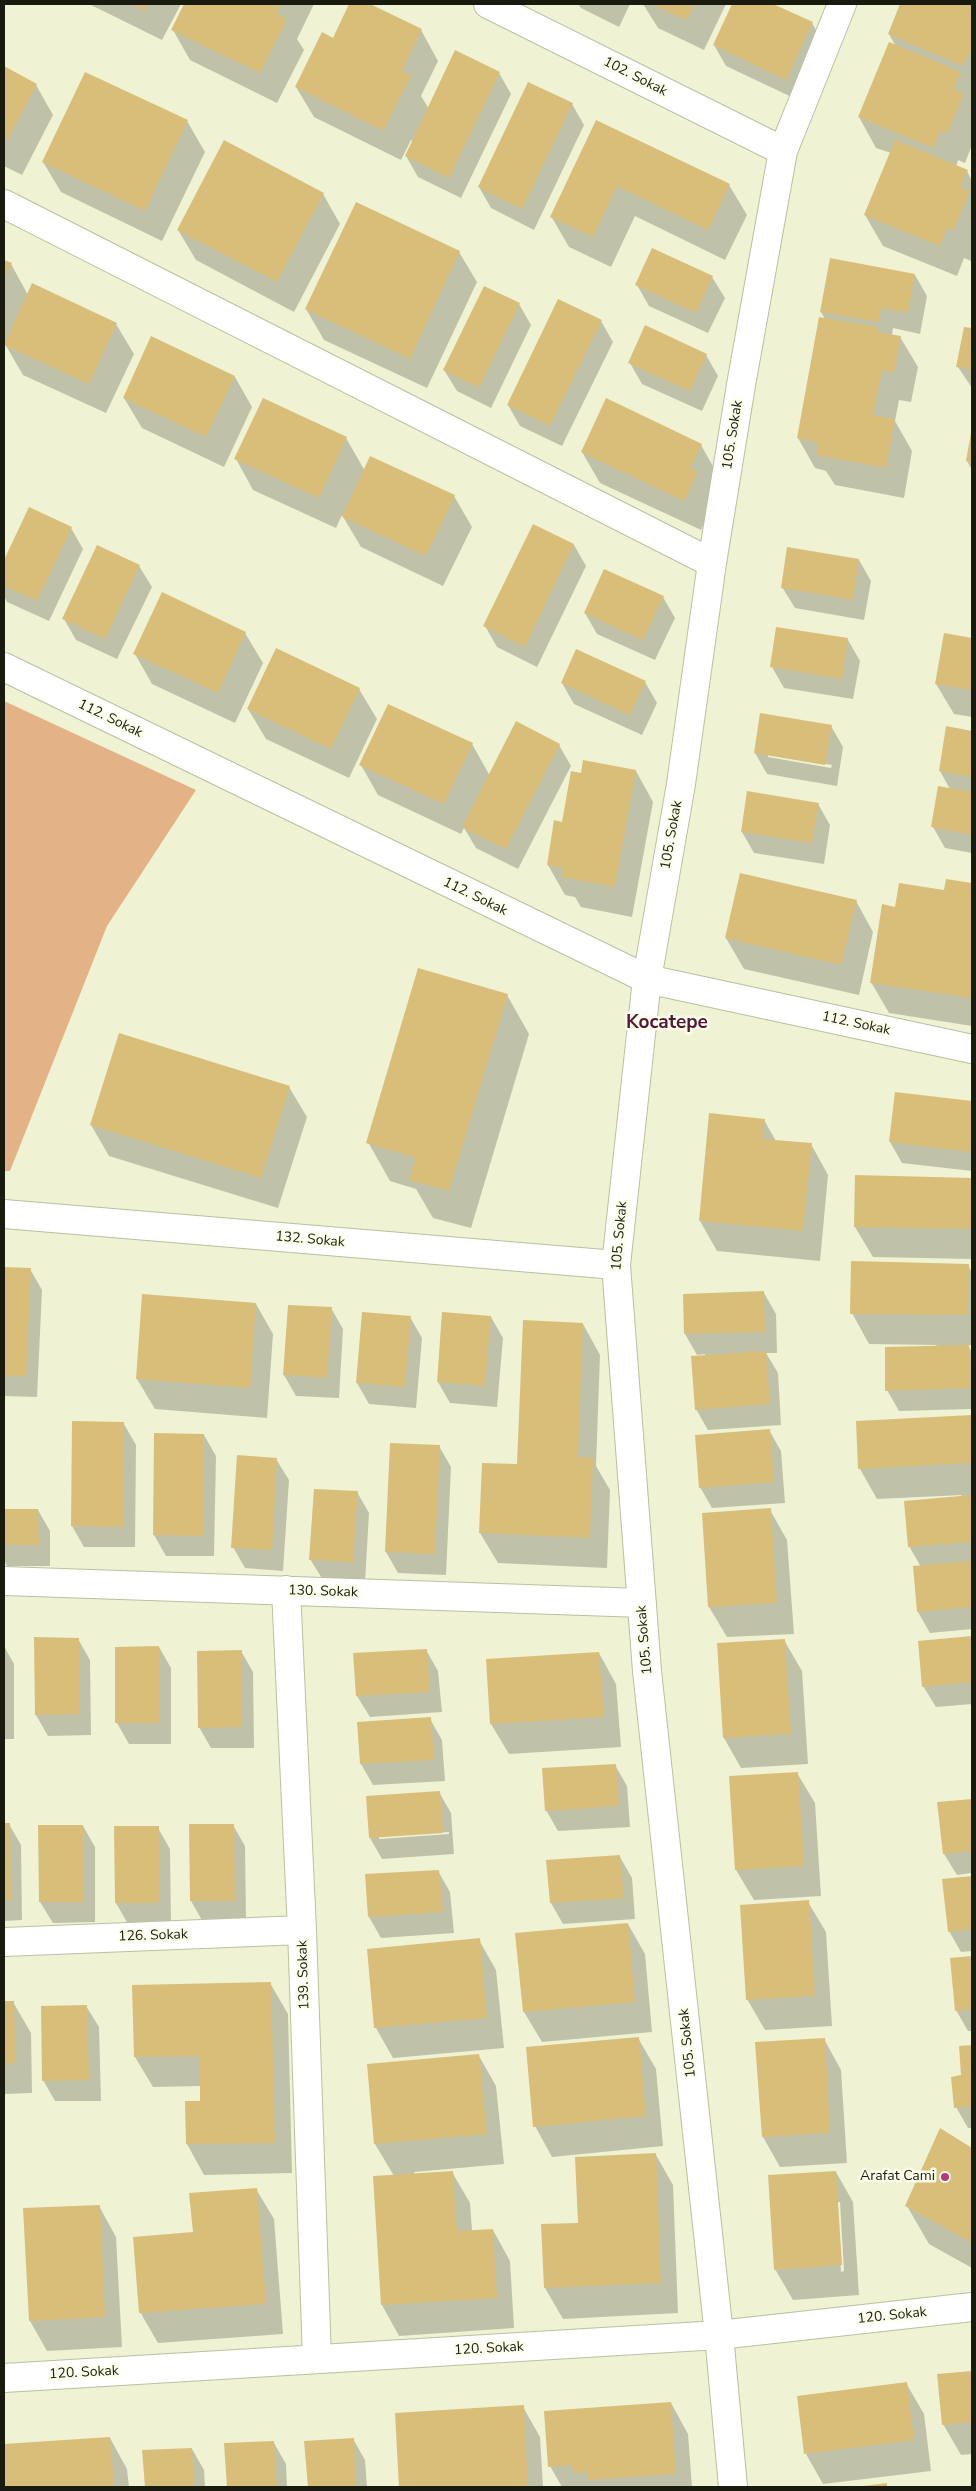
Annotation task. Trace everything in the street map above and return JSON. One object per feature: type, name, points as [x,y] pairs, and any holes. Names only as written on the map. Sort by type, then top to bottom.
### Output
[{"type":"street","name":"102. Sokak","points":[[488,4],[783,151]]},
{"type":"street","name":"105. Sokak","points":[[733,2487],[719,2335],[642,1603],[616,1265],[647,979],[681,784],[712,563],[783,151],[842,4]]},
{"type":"street","points":[[4,204],[712,563]]},
{"type":"street","name":"112. Sokak","points":[[4,668],[647,979],[972,1049]]},
{"type":"street","name":"132. Sokak","points":[[4,1214],[616,1265]]},
{"type":"street","name":"130. Sokak","points":[[4,1581],[642,1603]]},
{"type":"street","name":"139. Sokak","points":[[286,1590],[302,1930],[317,2359]]},
{"type":"street","name":"126. Sokak","points":[[4,1942],[302,1930]]},
{"type":"street","name":"120. Sokak","points":[[4,2378],[719,2335],[972,2307]]},
{"type":"shaded area","points":[[4,701],[196,790],[107,926],[10,1171],[4,1171]]},
{"type":"building","points":[[131,4],[148,4],[145,11]]},
{"type":"building","points":[[184,4],[282,4],[277,14],[287,19],[260,73],[171,30]]},
{"type":"building","points":[[349,4],[370,4],[422,29],[402,71],[411,76],[383,131],[295,87],[322,32],[333,38]]},
{"type":"building","points":[[651,4],[695,4],[687,20]]},
{"type":"building","points":[[732,4],[773,4],[813,22],[786,80],[713,45]]},
{"type":"building","points":[[900,4],[972,4],[972,48],[963,66],[888,34]]},
{"type":"building","points":[[889,42],[961,72],[954,89],[964,94],[947,134],[941,130],[933,148],[858,117]]},
{"type":"building","points":[[455,50],[500,72],[449,178],[405,156]]},
{"type":"building","points":[[4,66],[37,84],[4,146]]},
{"type":"building","points":[[85,72],[188,120],[145,211],[42,162]]},
{"type":"building","points":[[528,82],[573,103],[522,209],[478,187]]},
{"type":"building","points":[[596,120],[730,184],[708,230],[617,186],[593,237],[550,217]]},
{"type":"building","points":[[224,140],[324,193],[277,282],[177,230]]},
{"type":"building","points":[[895,140],[968,170],[960,187],[970,191],[953,231],[947,228],[940,246],[864,215]]},
{"type":"building","points":[[356,202],[460,251],[410,359],[305,309]]},
{"type":"building","points":[[652,248],[713,276],[696,313],[635,285]]},
{"type":"building","points":[[830,258],[915,274],[908,313],[881,308],[879,322],[820,312]]},
{"type":"building","points":[[4,260],[12,263],[4,280]]},
{"type":"building","points":[[32,283],[117,323],[89,384],[4,345]]},
{"type":"building","points":[[484,286],[520,303],[479,388],[443,370]]},
{"type":"building","points":[[558,299],[602,320],[550,426],[507,405]]},
{"type":"building","points":[[819,317],[878,327],[877,332],[901,336],[894,373],[882,370],[873,415],[895,419],[886,468],[816,455],[819,443],[797,438]]},
{"type":"building","points":[[645,325],[707,354],[690,391],[628,363]]},
{"type":"building","points":[[964,327],[972,328],[972,370],[956,367]]},
{"type":"building","points":[[151,336],[235,376],[206,437],[123,398]]},
{"type":"building","points":[[263,398],[347,437],[319,498],[234,459]]},
{"type":"building","points":[[606,398],[702,444],[690,469],[698,472],[684,501],[581,452]]},
{"type":"building","points":[[972,433],[972,463],[966,461]]},
{"type":"building","points":[[370,456],[455,495],[426,556],[342,517]]},
{"type":"building","points":[[29,507],[72,527],[37,601],[4,586],[4,560]]},
{"type":"building","points":[[533,524],[574,544],[525,647],[483,626]]},
{"type":"building","points":[[97,545],[140,565],[105,639],[62,619]]},
{"type":"building","points":[[787,547],[859,559],[853,600],[781,588]]},
{"type":"building","points":[[604,569],[664,596],[643,640],[584,613]]},
{"type":"building","points":[[162,592],[246,632],[218,693],[133,654]]},
{"type":"building","points":[[776,627],[848,638],[842,679],[770,667]]},
{"type":"building","points":[[944,633],[972,638],[972,690],[935,684]]},
{"type":"building","points":[[276,648],[360,688],[331,749],[247,709]]},
{"type":"building","points":[[576,649],[646,681],[630,715],[561,683]]},
{"type":"building","points":[[388,704],[473,743],[444,804],[359,765]]},
{"type":"building","points":[[760,713],[832,725],[825,765],[754,753]]},
{"type":"building","points":[[516,721],[560,744],[506,849],[462,827]]},
{"type":"building","points":[[946,726],[972,731],[972,777],[939,771]]},
{"type":"building","points":[[583,760],[636,770],[615,887],[562,877],[563,868],[547,865],[554,820],[562,822],[571,771],[581,773]]},
{"type":"building","points":[[938,786],[972,792],[972,835],[931,827]]},
{"type":"building","points":[[747,791],[819,803],[812,843],[741,832]]},
{"type":"building","points":[[740,873],[857,900],[841,965],[725,938]]},
{"type":"building","points":[[946,879],[972,883],[972,998],[870,983],[882,904],[895,907],[899,883],[944,890]]},
{"type":"building","points":[[418,968],[508,994],[449,1191],[409,1180],[416,1158],[366,1143]]},
{"type":"building","points":[[119,1033],[290,1086],[261,1178],[90,1125]]},
{"type":"building","points":[[895,1092],[972,1101],[971,1152],[889,1142]]},
{"type":"building","points":[[709,1113],[765,1119],[762,1139],[812,1143],[803,1231],[699,1221]]},
{"type":"building","points":[[855,1175],[972,1178],[971,1229],[854,1227]]},
{"type":"building","points":[[851,1261],[969,1264],[968,1315],[850,1314]]},
{"type":"building","points":[[4,1267],[31,1268],[26,1376],[4,1376]]},
{"type":"building","points":[[764,1291],[765,1332],[684,1334],[683,1294]]},
{"type":"building","points":[[142,1294],[256,1303],[250,1388],[136,1379]]},
{"type":"building","points":[[288,1305],[332,1307],[327,1378],[283,1375]]},
{"type":"building","points":[[362,1312],[411,1316],[405,1387],[356,1383]]},
{"type":"building","points":[[442,1312],[491,1316],[485,1386],[437,1382]]},
{"type":"building","points":[[523,1320],[583,1323],[578,1457],[593,1458],[590,1538],[479,1533],[482,1463],[517,1464]]},
{"type":"building","points":[[969,1345],[970,1388],[885,1391],[885,1347]]},
{"type":"building","points":[[766,1351],[770,1404],[695,1410],[691,1356]]},
{"type":"building","points":[[972,1415],[972,1463],[858,1469],[856,1421]]},
{"type":"building","points":[[72,1421],[124,1422],[123,1527],[71,1526]]},
{"type":"building","points":[[770,1429],[774,1482],[699,1488],[695,1435]]},
{"type":"building","points":[[154,1433],[204,1434],[203,1536],[153,1535]]},
{"type":"building","points":[[390,1443],[440,1445],[435,1554],[385,1552]]},
{"type":"building","points":[[237,1455],[277,1458],[272,1550],[231,1548]]},
{"type":"building","points":[[314,1489],[358,1491],[353,1562],[309,1560]]},
{"type":"building","points":[[972,1495],[972,1542],[908,1547],[904,1501]]},
{"type":"building","points":[[771,1508],[777,1603],[708,1607],[702,1513]]},
{"type":"building","points":[[4,1509],[38,1509],[39,1545],[4,1545]]},
{"type":"building","points":[[972,1561],[972,1607],[917,1612],[913,1566]]},
{"type":"building","points":[[972,1636],[972,1682],[922,1687],[918,1641]]},
{"type":"building","points":[[34,1637],[79,1638],[80,1714],[35,1715]]},
{"type":"building","points":[[785,1639],[791,1734],[723,1738],[717,1643]]},
{"type":"building","points":[[159,1646],[160,1723],[115,1723],[115,1647]]},
{"type":"building","points":[[427,1649],[430,1692],[356,1696],[353,1653]]},
{"type":"building","points":[[242,1650],[242,1727],[198,1728],[197,1651]]},
{"type":"building","points":[[599,1652],[604,1717],[490,1724],[486,1659]]},
{"type":"building","points":[[431,1717],[434,1760],[360,1764],[357,1722]]},
{"type":"building","points":[[616,1764],[619,1806],[545,1811],[542,1768]]},
{"type":"building","points":[[798,1772],[804,1866],[735,1870],[729,1776]]},
{"type":"building","points":[[440,1791],[443,1833],[369,1838],[366,1796]]},
{"type":"building","points":[[972,1799],[972,1851],[943,1854],[937,1802]]},
{"type":"building","points":[[4,1823],[10,1823],[11,1900],[4,1900]]},
{"type":"building","points":[[189,1824],[234,1824],[235,1901],[190,1901]]},
{"type":"building","points":[[38,1825],[83,1825],[84,1902],[39,1902]]},
{"type":"building","points":[[114,1826],[159,1826],[160,1903],[115,1903]]},
{"type":"building","points":[[620,1855],[624,1898],[550,1903],[546,1860]]},
{"type":"building","points":[[439,1870],[443,1912],[368,1917],[365,1874]]},
{"type":"building","points":[[972,1876],[972,1929],[948,1932],[942,1879]]},
{"type":"building","points":[[809,1900],[815,1996],[746,2000],[740,1905]]},
{"type":"building","points":[[628,1923],[635,2002],[523,2012],[515,1933]]},
{"type":"building","points":[[480,1938],[487,2018],[374,2028],[367,1949]]},
{"type":"building","points":[[972,1956],[972,2009],[955,2011],[950,1958]]},
{"type":"building","points":[[271,1982],[275,2143],[186,2144],[185,2101],[200,2101],[200,2056],[134,2057],[132,1985]]},
{"type":"building","points":[[4,2001],[14,2001],[16,2063],[4,2063]]},
{"type":"building","points":[[87,2005],[89,2080],[42,2081],[41,2006]]},
{"type":"building","points":[[639,2037],[646,2116],[533,2127],[526,2047]]},
{"type":"building","points":[[825,2038],[830,2133],[762,2137],[755,2042]]},
{"type":"building","points":[[972,2045],[972,2106],[954,2108],[951,2077],[961,2075],[959,2046]]},
{"type":"building","points":[[479,2054],[487,2134],[374,2144],[367,2064]]},
{"type":"building","name":"Arafat Cami","points":[[940,2128],[972,2148],[972,2243],[905,2206]]},
{"type":"building","points":[[656,2153],[661,2283],[544,2288],[541,2224],[578,2223],[575,2157]]},
{"type":"building","points":[[453,2171],[457,2231],[493,2229],[497,2298],[381,2305],[373,2176]]},
{"type":"building","points":[[836,2171],[842,2265],[774,2270],[768,2175]]},
{"type":"building","points":[[257,2188],[266,2304],[139,2313],[133,2237],[193,2232],[189,2193]]},
{"type":"building","points":[[100,2205],[105,2317],[29,2321],[23,2208]]},
{"type":"building","points":[[972,2371],[972,2422],[942,2425],[937,2374]]},
{"type":"building","points":[[907,2382],[914,2440],[804,2454],[797,2396]]},
{"type":"building","points":[[671,2402],[676,2474],[587,2480],[587,2472],[573,2473],[572,2465],[548,2467],[544,2411]]},
{"type":"building","points":[[524,2405],[528,2487],[399,2487],[395,2413]]},
{"type":"building","points":[[110,2437],[114,2487],[4,2487],[4,2444]]},
{"type":"building","points":[[354,2438],[356,2487],[308,2487],[304,2441]]},
{"type":"building","points":[[274,2441],[277,2487],[227,2487],[224,2443]]},
{"type":"building","points":[[192,2448],[194,2487],[145,2487],[142,2450]]},
{"type":"building","points":[[887,2483],[887,2487],[863,2487],[863,2486]]},
{"type":"place","name":"Arafat Cami","points":[[945,2177]]},
{"type":"district","name":"Kocatepe","points":[[667,1023]]}]
